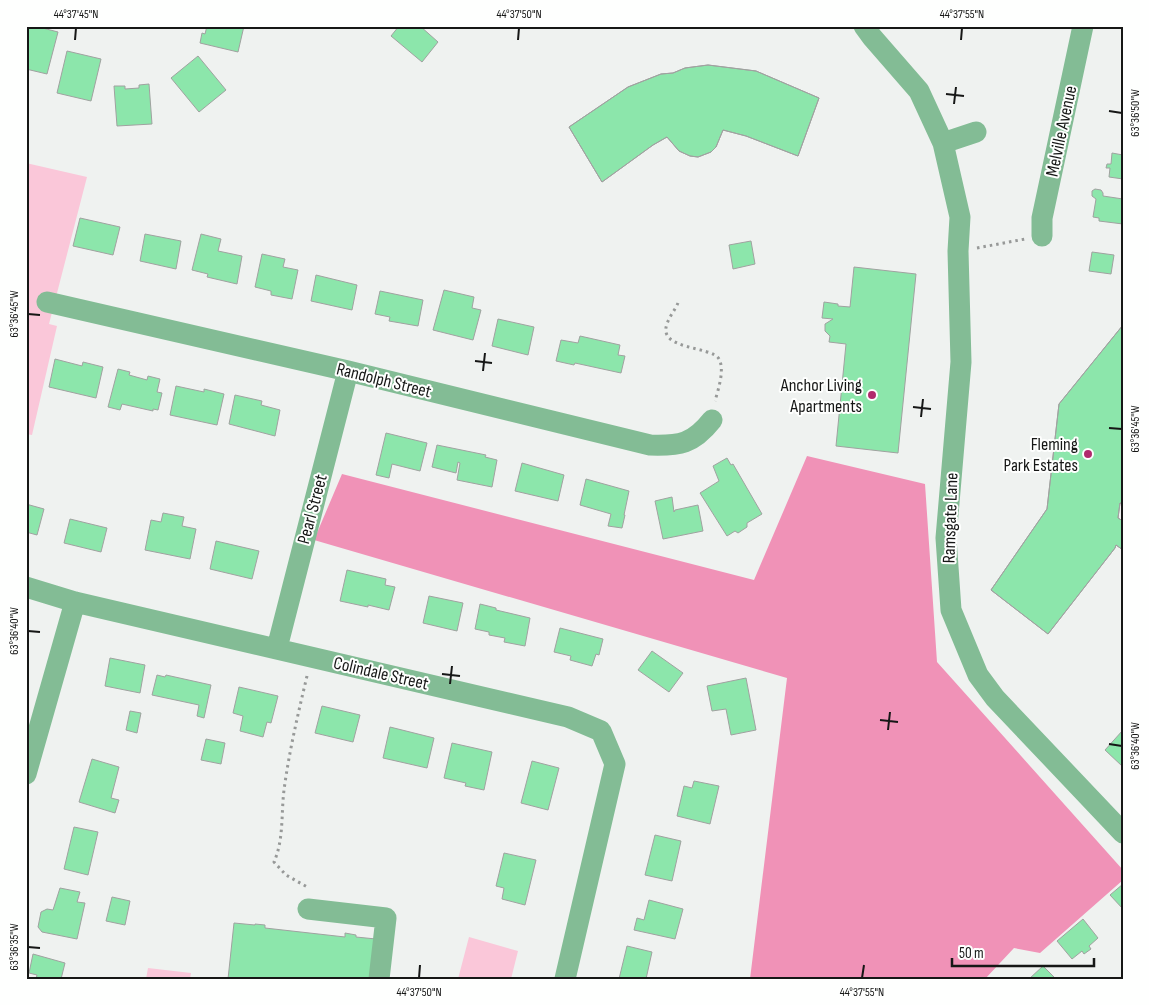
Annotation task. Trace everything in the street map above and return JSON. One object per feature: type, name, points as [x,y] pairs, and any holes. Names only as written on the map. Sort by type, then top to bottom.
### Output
[{"type":"street","name":"Ramsgate Lane","points":[[864,26],[872,38],[918,91],[943,143],[960,217],[958,251],[962,362],[946,538],[951,610],[978,675],[995,698],[1123,833]]},
{"type":"street","name":"Melville Avenue","points":[[1042,236],[1042,218],[1083,26]]},
{"type":"street","points":[[943,143],[976,132]]},
{"type":"street","name":"Randolph Street","points":[[47,302],[348,371],[650,445],[677,444],[690,440],[702,433],[712,420]]},
{"type":"street","name":"Pearl Street","points":[[276,648],[348,371]]},
{"type":"street","name":"Colindale Street","points":[[26,587],[75,602],[568,717],[602,731],[615,764],[565,979]]},
{"type":"street","points":[[26,774],[75,602]]},
{"type":"street","points":[[309,899],[386,918],[378,979]]},
{"type":"path","points":[[958,251],[1042,236]]},
{"type":"path","points":[[678,303],[667,324],[666,330],[670,338],[684,346],[715,355],[720,360],[721,371],[712,420]]},
{"type":"path","points":[[309,899],[274,862],[279,845],[286,778],[311,656]]},
{"type":"shaded area","points":[[26,163],[87,177],[49,324],[57,326],[32,435],[26,434]]},
{"type":"shaded area","points":[[807,456],[925,484],[937,662],[1123,870],[1123,880],[1040,953],[1014,948],[985,979],[750,979],[787,678],[314,540],[342,474],[754,580]]},
{"type":"shaded area","points":[[469,937],[518,951],[511,979],[458,979]]},
{"type":"shaded area","points":[[148,968],[191,973],[190,979],[146,979]]},
{"type":"building","points":[[26,26],[35,26],[58,32],[47,74],[26,69]]},
{"type":"building","points":[[207,26],[244,26],[238,52],[200,43],[202,33],[205,34]]},
{"type":"building","points":[[399,26],[420,26],[438,42],[422,62],[391,36]]},
{"type":"building","points":[[67,51],[101,59],[91,101],[57,93]]},
{"type":"building","points":[[198,56],[226,90],[199,112],[171,78]]},
{"type":"building","points":[[708,65],[756,71],[819,98],[798,156],[746,136],[723,130],[716,147],[711,152],[698,157],[690,156],[679,151],[667,137],[602,182],[569,127],[628,87],[661,74]]},
{"type":"building","points":[[708,65],[756,71],[819,98],[798,156],[746,136],[723,130],[716,147],[711,152],[698,157],[690,156],[679,151],[667,137],[602,182],[569,127],[628,87],[661,74]]},
{"type":"building","points":[[149,84],[152,124],[117,126],[114,86],[125,86],[125,89],[139,88],[139,85]]},
{"type":"building","points":[[1112,153],[1123,155],[1123,179],[1109,177],[1110,168],[1106,168],[1107,164],[1111,164]]},
{"type":"building","points":[[1095,189],[1101,190],[1103,196],[1123,199],[1123,224],[1099,221],[1099,218],[1093,217],[1096,199],[1092,196],[1092,191]]},
{"type":"building","points":[[80,218],[120,227],[113,255],[73,246]]},
{"type":"building","points":[[145,234],[181,241],[176,269],[140,261]]},
{"type":"building","points":[[201,234],[221,239],[218,251],[242,256],[237,284],[207,277],[208,274],[192,270]]},
{"type":"building","points":[[751,241],[755,264],[733,269],[729,245]]},
{"type":"building","points":[[1092,252],[1114,255],[1111,274],[1089,271]]},
{"type":"building","points":[[262,254],[285,259],[283,267],[298,270],[292,299],[271,295],[271,291],[255,287]]},
{"type":"building","name":"Anchor Living Apartments","points":[[854,267],[916,274],[898,453],[836,446],[846,344],[829,342],[830,336],[825,331],[825,324],[833,319],[822,318],[824,302],[850,307]]},
{"type":"building","points":[[316,275],[357,285],[352,310],[311,301]]},
{"type":"building","points":[[444,290],[474,297],[472,308],[481,310],[473,340],[433,330]]},
{"type":"building","points":[[380,291],[423,300],[418,326],[389,321],[390,317],[375,314]]},
{"type":"building","points":[[498,319],[534,327],[528,355],[492,346]]},
{"type":"building","name":"Fleming Park Estates","points":[[1123,325],[1123,504],[1120,503],[1118,518],[1123,521],[1123,550],[1116,545],[1048,634],[991,590],[1047,509],[1059,404]]},
{"type":"building","name":"Fleming Park Estates","points":[[1123,325],[1123,504],[1120,503],[1118,518],[1123,521],[1123,550],[1116,545],[1048,634],[991,590],[1047,509],[1059,404]]},
{"type":"building","points":[[580,336],[620,345],[618,355],[625,356],[621,373],[556,361],[561,340],[578,343]]},
{"type":"building","points":[[55,359],[82,366],[83,362],[103,367],[96,398],[49,387]]},
{"type":"building","points":[[118,369],[130,372],[129,375],[147,380],[148,376],[160,379],[157,392],[162,393],[158,410],[153,409],[153,411],[122,404],[120,410],[108,407]]},
{"type":"building","points":[[176,386],[204,392],[204,389],[224,394],[217,425],[170,415]]},
{"type":"building","points":[[235,395],[262,401],[261,405],[280,410],[275,436],[229,424]]},
{"type":"building","points":[[386,433],[427,443],[420,471],[392,464],[389,478],[376,475]]},
{"type":"building","points":[[437,445],[486,455],[485,457],[497,460],[492,487],[457,480],[460,463],[458,462],[456,473],[432,467]]},
{"type":"building","points":[[727,458],[731,465],[733,464],[762,514],[747,523],[747,527],[738,533],[735,531],[727,536],[700,493],[719,481],[713,466]]},
{"type":"building","points":[[522,463],[564,475],[558,501],[515,491]]},
{"type":"building","points":[[586,479],[629,491],[622,528],[608,526],[611,514],[580,505]]},
{"type":"building","points":[[672,497],[674,512],[675,510],[698,505],[703,531],[663,539],[655,501]]},
{"type":"building","points":[[26,504],[44,509],[37,535],[26,532]]},
{"type":"building","points":[[163,513],[184,517],[182,526],[196,529],[190,559],[145,550],[151,520],[161,522]]},
{"type":"building","points":[[70,519],[107,528],[101,552],[64,543]]},
{"type":"building","points":[[216,541],[259,551],[252,579],[210,569]]},
{"type":"building","points":[[347,570],[386,579],[385,585],[395,587],[389,610],[340,601]]},
{"type":"building","points":[[429,596],[463,603],[457,631],[423,623]]},
{"type":"building","points":[[480,604],[530,618],[525,646],[504,642],[505,638],[489,635],[489,632],[475,629]]},
{"type":"building","points":[[560,628],[603,639],[599,655],[596,654],[592,666],[570,660],[571,656],[554,652]]},
{"type":"building","points":[[652,651],[683,673],[669,692],[638,670]]},
{"type":"building","points":[[110,658],[145,665],[140,693],[105,686]]},
{"type":"building","points":[[157,675],[165,677],[166,675],[211,685],[204,718],[197,716],[199,705],[152,695]]},
{"type":"building","points":[[746,678],[756,730],[731,735],[726,709],[712,711],[707,686]]},
{"type":"building","points":[[239,687],[278,696],[271,723],[267,722],[263,737],[240,731],[243,716],[233,713]]},
{"type":"building","points":[[322,706],[360,715],[353,742],[315,733]]},
{"type":"building","points":[[130,711],[141,713],[137,733],[126,730]]},
{"type":"building","points":[[390,727],[434,738],[427,768],[383,758]]},
{"type":"building","points":[[1123,730],[1123,765],[1122,766],[1105,750]]},
{"type":"building","points":[[206,739],[225,743],[221,764],[201,760]]},
{"type":"building","points":[[452,743],[492,752],[484,790],[465,786],[466,783],[444,778]]},
{"type":"building","points":[[92,759],[119,767],[111,798],[119,800],[115,813],[79,802]]},
{"type":"building","points":[[532,761],[559,768],[548,810],[521,803]]},
{"type":"building","points":[[694,781],[719,786],[710,824],[677,816],[684,786],[692,788]]},
{"type":"building","points":[[74,827],[98,832],[88,875],[64,869]]},
{"type":"building","points":[[655,835],[681,841],[672,881],[645,875]]},
{"type":"building","points":[[504,853],[536,860],[525,905],[502,899],[504,888],[496,886]]},
{"type":"building","points":[[1123,884],[1123,909],[1110,895]]},
{"type":"building","points":[[60,888],[80,892],[77,902],[85,903],[77,939],[42,932],[38,927],[41,912],[47,909],[53,910]]},
{"type":"building","points":[[112,897],[130,901],[125,925],[106,921]]},
{"type":"building","points":[[649,900],[683,909],[675,939],[634,930],[637,918],[644,920]]},
{"type":"building","points":[[1083,919],[1098,938],[1089,946],[1091,949],[1084,954],[1082,951],[1072,959],[1057,941]]},
{"type":"building","points":[[234,923],[265,925],[265,928],[345,937],[345,933],[356,935],[356,937],[376,939],[372,979],[228,979]]},
{"type":"building","points":[[627,946],[652,952],[646,979],[619,979]]},
{"type":"building","points":[[33,954],[65,963],[61,979],[36,979],[37,975],[29,973]]},
{"type":"building","points":[[1043,966],[1056,979],[1029,979]]},
{"type":"place","name":"Anchor Living Apartments","points":[[872,395]]},
{"type":"place","name":"Fleming Park Estates","points":[[1088,454]]}]
